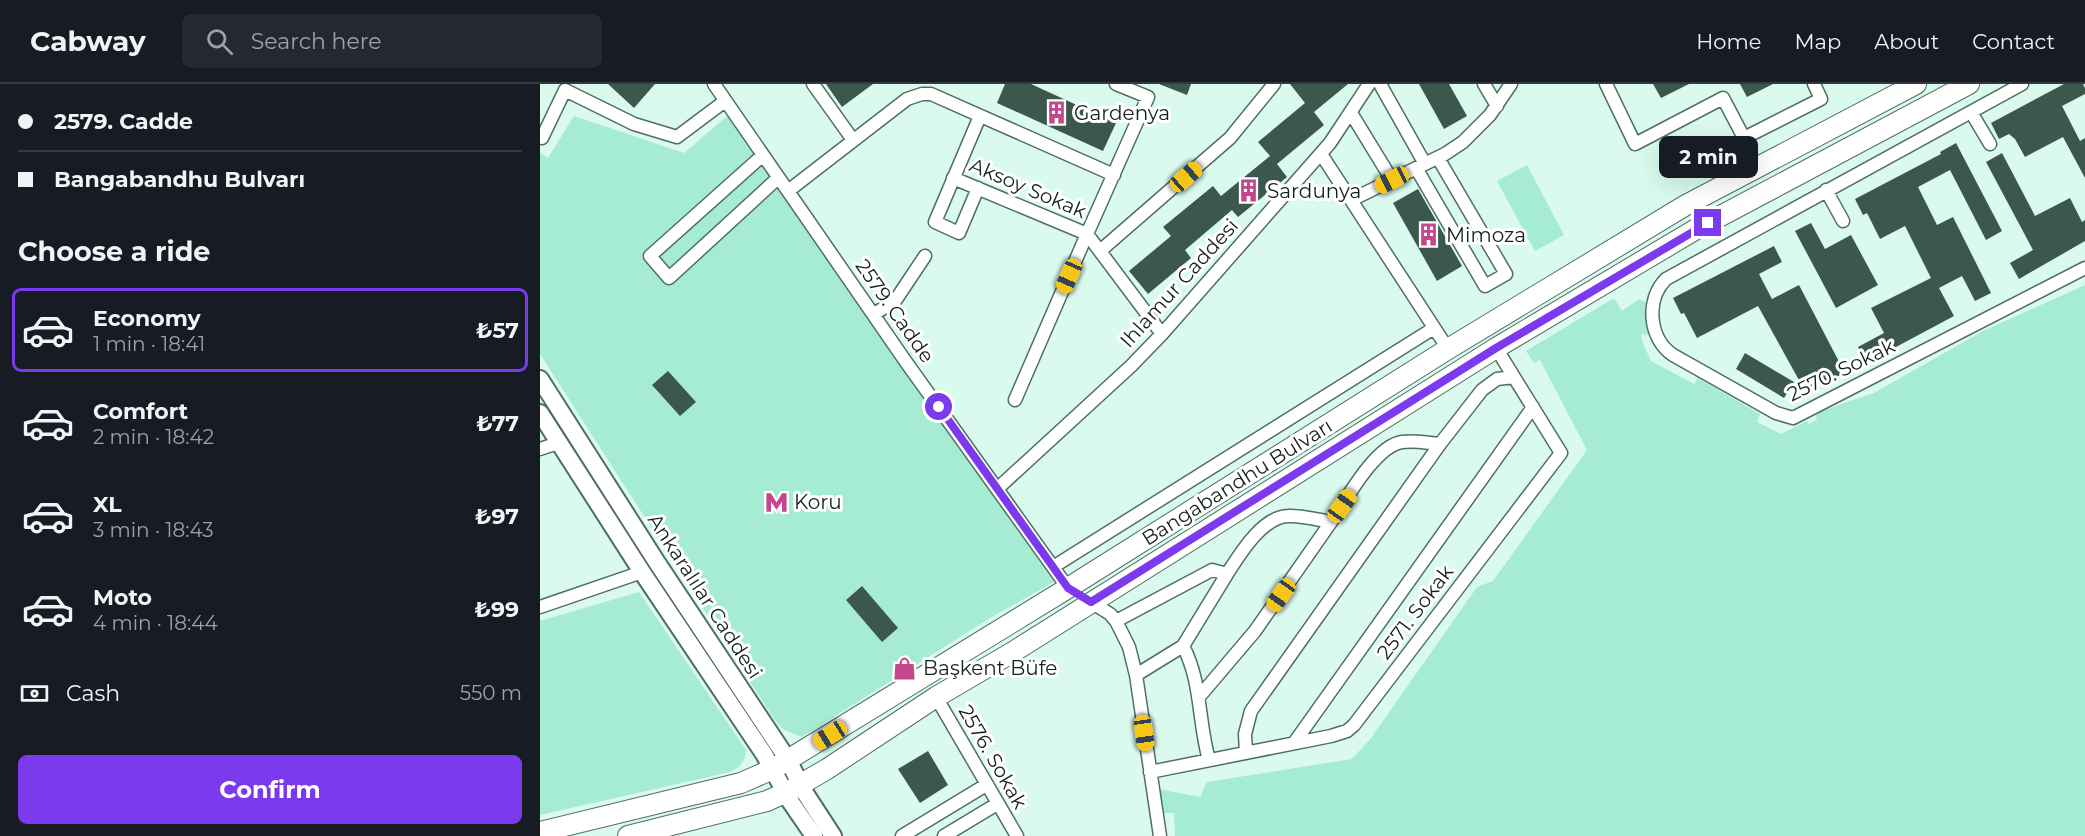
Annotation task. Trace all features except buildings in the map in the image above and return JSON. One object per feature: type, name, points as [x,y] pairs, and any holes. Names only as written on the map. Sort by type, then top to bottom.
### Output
[{"type":"main road","name":"Bangabandhu Bulvarı","points":[[540,832],[741,783],[781,764],[1068,588],[1449,349],[1686,205],[1916,84]]},
{"type":"main road","name":"Bangabandhu Bulvarı","points":[[630,836],[767,801],[793,789],[936,697],[1013,652],[1496,348],[1698,228],[1969,84]]},
{"type":"main road","name":"Ankaralılar Caddesi","points":[[540,379],[781,764],[814,836]]},
{"type":"main road","name":"Ankaralılar Caddesi","points":[[540,414],[642,572],[781,764]]},
{"type":"main road","points":[[558,443],[573,431]]},
{"type":"main road","points":[[642,572],[656,561]]},
{"type":"main road","points":[[1068,588],[1091,602]]},
{"type":"main road","name":"Ankaralılar Caddesi","points":[[793,789],[833,836]]},
{"type":"street","name":"2579. Cadde","points":[[714,84],[1068,588]]},
{"type":"street","points":[[813,84],[853,140]]},
{"type":"street","points":[[1015,400],[1148,97],[1116,84]]},
{"type":"street","points":[[1100,251],[1238,131],[1274,84]]},
{"type":"street","name":"Ihlamur Caddesi","points":[[997,489],[1131,366],[1162,334],[1321,154],[1369,84]]},
{"type":"street","points":[[1380,84],[1420,166],[1485,286],[1506,274],[1438,158]]},
{"type":"street","points":[[1484,84],[1497,106]]},
{"type":"street","points":[[1351,200],[1438,158],[1463,142],[1497,106],[1511,84]]},
{"type":"street","points":[[1606,84],[1635,144],[1723,98],[1744,138],[1821,99],[1814,84]]},
{"type":"street","points":[[1843,220],[1826,190],[2022,84]]},
{"type":"street","points":[[540,136],[542,138],[565,90],[634,124],[677,137],[726,100]]},
{"type":"street","points":[[788,191],[908,99],[922,94],[931,94],[1114,175]]},
{"type":"street","points":[[1971,112],[1990,144]]},
{"type":"street","points":[[1351,113],[1392,180]]},
{"type":"street","points":[[978,188],[959,232],[935,222],[980,116]]},
{"type":"street","points":[[1321,154],[1449,349]]},
{"type":"street","points":[[763,155],[650,256],[669,278],[778,178]]},
{"type":"street","name":"Aksoy Sokak","points":[[953,178],[1088,234]]},
{"type":"street","name":"2570. Sokak","points":[[1826,190],[1666,279],[1654,296],[1652,320],[1658,339],[1666,350],[1776,413],[1793,418],[2085,268]]},
{"type":"street","points":[[1088,234],[1162,334]]},
{"type":"street","points":[[874,314],[896,300],[925,256]]},
{"type":"street","points":[[1053,567],[1434,328]]},
{"type":"street","name":"2571. Sokak","points":[[1150,772],[1339,734],[1354,725],[1561,453],[1496,348]]},
{"type":"street","points":[[1246,753],[1245,734],[1251,711],[1440,444],[1482,390],[1502,377],[1514,377]]},
{"type":"street","points":[[1294,743],[1533,407]]},
{"type":"street","points":[[1199,697],[1255,632],[1375,459],[1388,447],[1400,442],[1440,444]]},
{"type":"street","points":[[540,449],[558,443]]},
{"type":"street","points":[[1136,675],[1184,646],[1227,573],[1255,535],[1276,519],[1287,515],[1331,522]]},
{"type":"street","points":[[1116,621],[1212,570],[1227,573]]},
{"type":"street","points":[[540,607],[642,572]]},
{"type":"street","points":[[1091,602],[1110,614],[1126,638],[1136,675],[1160,836]]},
{"type":"street","points":[[1184,646],[1193,667],[1199,697],[1201,727],[1209,760]]},
{"type":"street","name":"2576. Sokak","points":[[936,697],[1017,836]]},
{"type":"street","points":[[902,836],[986,785]]},
{"type":"street","points":[[944,836],[997,804]]},
{"type":"green space","points":[[733,111],[1061,578],[990,618],[802,737],[784,730],[774,719],[540,354],[540,153],[548,158],[574,116],[684,153]]},
{"type":"green space","points":[[1527,165],[1564,235],[1535,251],[1497,181]]},
{"type":"green space","points":[[2085,285],[2085,836],[1175,836],[1174,813],[1160,813],[1158,789],[1200,797],[1207,782],[1352,759],[1371,738],[1477,587],[1493,581],[1587,450],[1540,360],[1534,363],[1526,351],[1614,298],[1622,311],[1639,299],[1645,302],[1649,335],[1641,334],[1651,361],[1694,384],[1698,378],[1760,414],[1757,422],[1781,434],[1807,421],[1808,424],[1817,420],[1815,413],[1874,393],[1983,331]]},
{"type":"green space","points":[[639,592],[746,750],[745,758],[740,766],[730,772],[540,815],[540,621]]},
{"type":"place","name":"Gardenya","points":[[1056,113]]},
{"type":"place","name":"Sardunya","points":[[1249,191]]},
{"type":"place","name":"Mimoza","points":[[1428,235]]},
{"type":"place","name":"Koru","points":[[776,502]]},
{"type":"place","name":"Başkent Büfe","points":[[905,668]]},
{"type":"route","points":[[939,407],[1068,588],[1091,602],[1496,348],[1708,223]]}]
